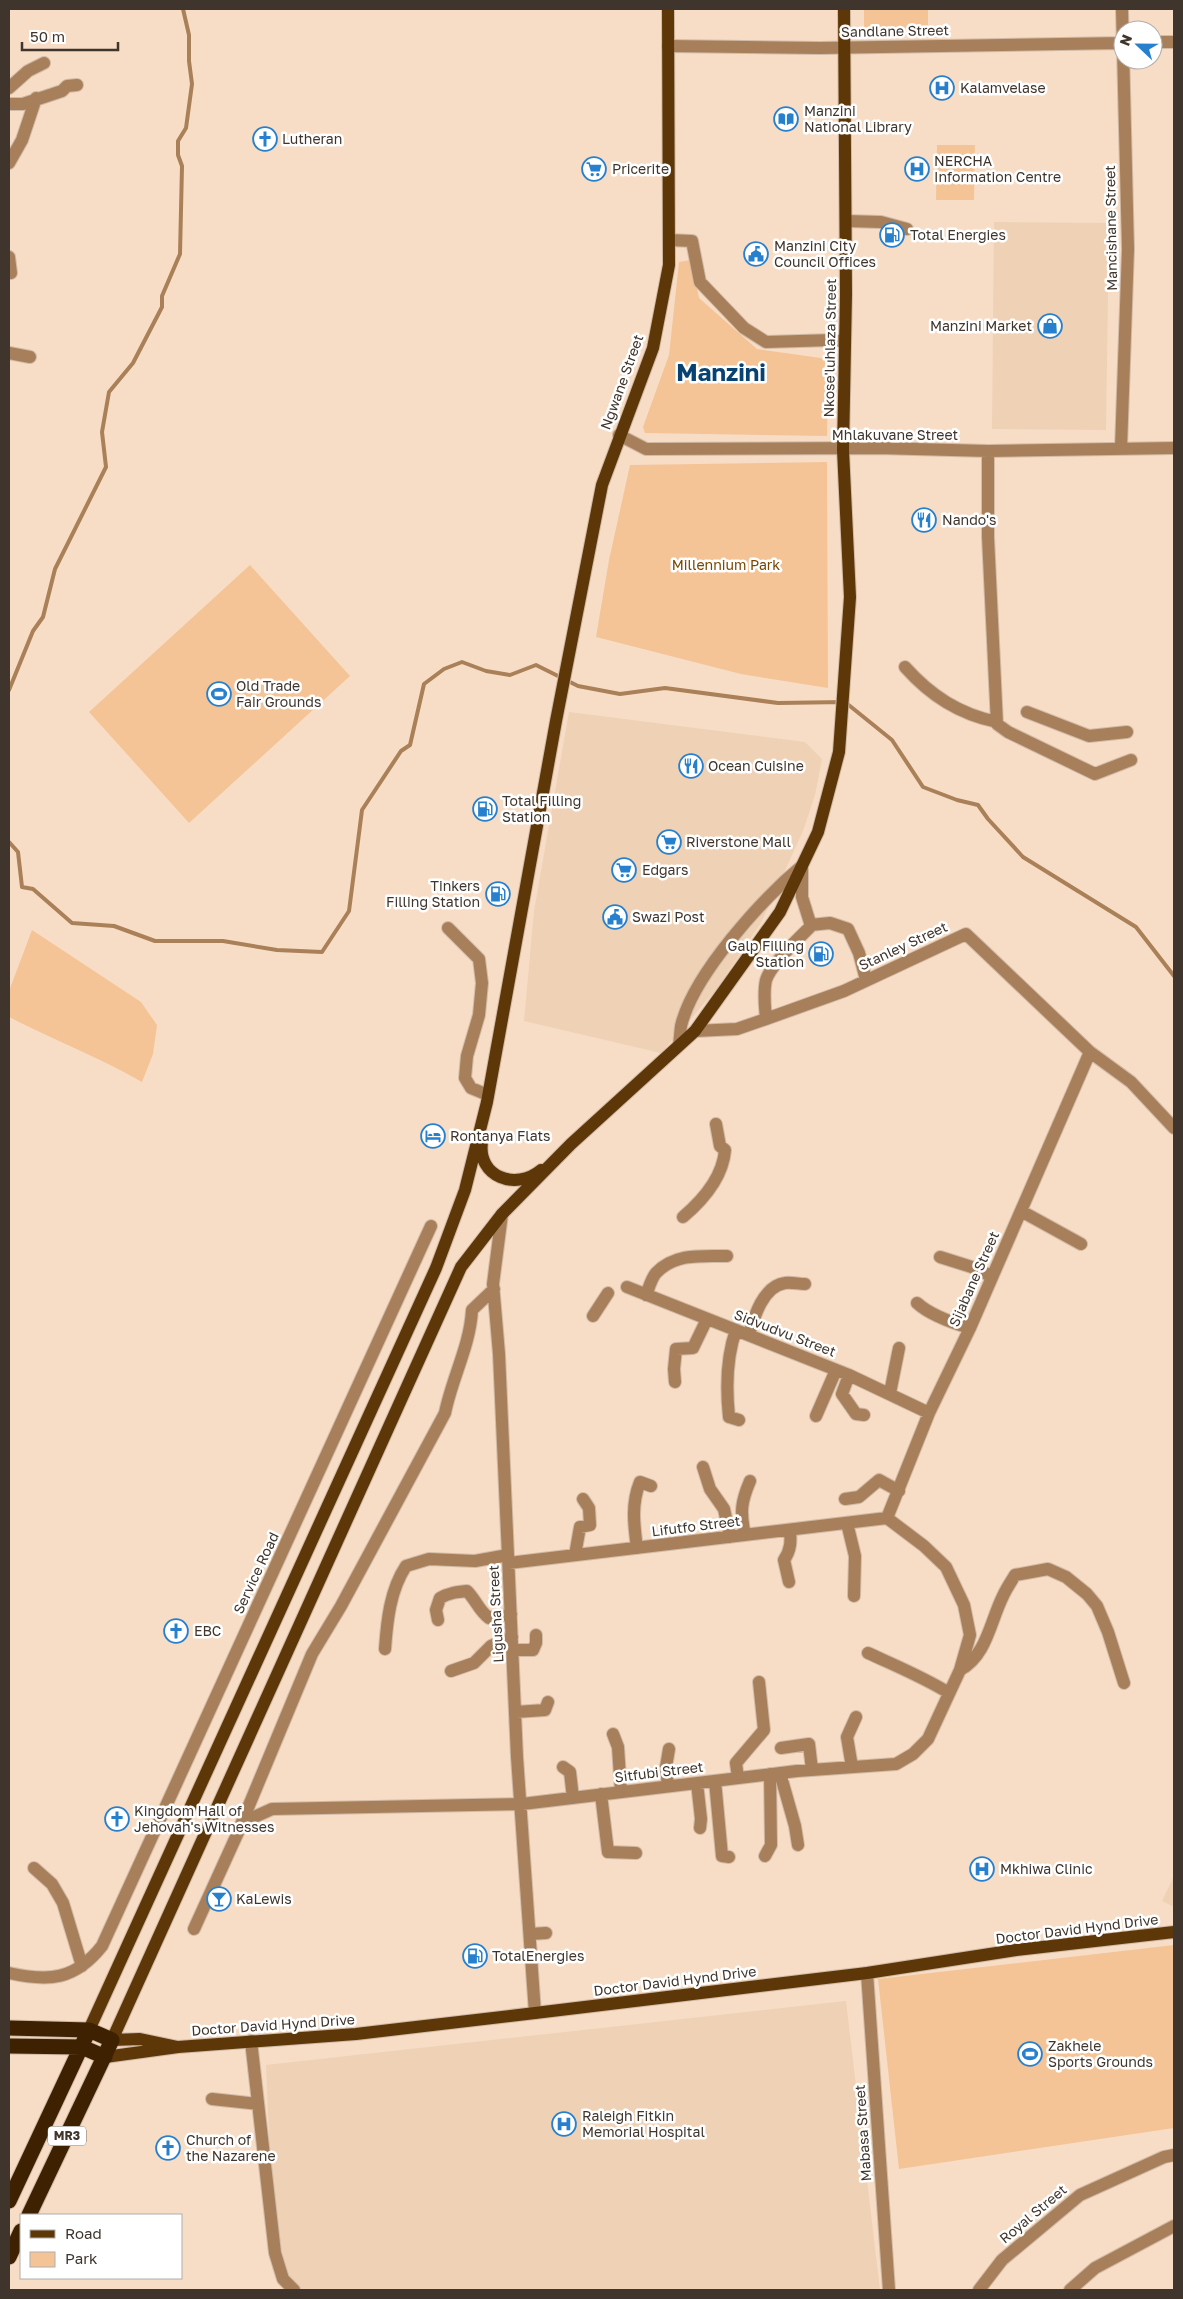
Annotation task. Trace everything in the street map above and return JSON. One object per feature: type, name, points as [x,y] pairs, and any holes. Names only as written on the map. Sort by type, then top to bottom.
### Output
[{"type":"highway","points":[[9,2028],[89,2030],[112,2040]]},
{"type":"highway","name":"MR3","points":[[9,2201],[89,2030]]},
{"type":"highway","name":"MR3","points":[[29,2214],[112,2040]]},
{"type":"highway","points":[[9,2046],[82,2047],[104,2057]]},
{"type":"highway","points":[[9,2257],[20,2233]]},
{"type":"main road","name":"Ngwane Street","points":[[487,1098],[571,641],[602,485],[619,435],[653,348],[669,264],[668,9]]},
{"type":"main road","name":"Nkose'luhlaza Street","points":[[571,1144],[695,1031],[780,912],[818,832],[839,752],[850,598],[843,450],[846,221],[844,9]]},
{"type":"main road","points":[[487,1098],[481,1150],[483,1162],[498,1177],[516,1181],[536,1174],[571,1144]]},
{"type":"main road","points":[[89,2030],[436,1268],[465,1190],[487,1098]]},
{"type":"main road","points":[[112,2040],[461,1267],[502,1214],[571,1144]]},
{"type":"main road","name":"Doctor David Hynd Drive","points":[[104,2057],[178,2047],[356,2034],[866,1973],[1016,1950],[1174,1932]]},
{"type":"main road","name":"Doctor David Hynd Drive","points":[[112,2040],[140,2039],[178,2047]]},
{"type":"street","name":"Sandlane Street","points":[[668,46],[844,47],[1113,43]]},
{"type":"street","points":[[9,88],[28,71],[44,63]]},
{"type":"street","name":"Mancishane Street","points":[[1121,448],[1128,249],[1123,70]]},
{"type":"street","points":[[9,104],[23,104],[36,98],[62,91],[67,86],[77,85]]},
{"type":"street","points":[[9,163],[22,140],[36,98]]},
{"type":"street","points":[[846,221],[881,222],[907,229]]},
{"type":"street","points":[[669,240],[692,241],[700,282],[744,328],[766,342],[833,340],[845,342]]},
{"type":"street","points":[[9,256],[12,273]]},
{"type":"street","points":[[9,353],[30,357]]},
{"type":"street","name":"Mhlakuvane Street","points":[[619,435],[646,449],[843,450],[878,448],[988,450],[1174,448]]},
{"type":"street","points":[[988,450],[988,537],[997,722]]},
{"type":"street","points":[[906,667],[920,684],[954,708],[997,722],[1008,732],[1096,774],[1130,760]]},
{"type":"street","points":[[1027,712],[1089,736],[1127,732]]},
{"type":"street","points":[[766,1019],[764,1003],[766,979],[789,947],[811,926],[802,897],[802,866]]},
{"type":"street","points":[[679,1046],[682,1025],[692,999],[711,966],[781,882],[802,866]]},
{"type":"street","points":[[810,925],[830,923],[848,929],[859,953],[866,980]]},
{"type":"street","points":[[448,928],[479,959],[482,983],[479,1016],[468,1056],[465,1078],[472,1088],[487,1098]]},
{"type":"street","name":"Stanley Street","points":[[695,1031],[737,1029],[766,1019],[844,991],[966,934],[1090,1052],[1131,1082],[1174,1128]]},
{"type":"street","name":"Sijabane Street","points":[[887,1518],[929,1413],[970,1328],[1090,1052]]},
{"type":"street","points":[[683,1217],[710,1187],[724,1162],[725,1150],[720,1146],[716,1124]]},
{"type":"street","points":[[1021,1211],[1081,1244]]},
{"type":"street","name":"Ligusha Street","points":[[502,1214],[495,1260],[494,1289],[499,1354],[516,1712],[535,2013]]},
{"type":"street","name":"Service Road","points":[[9,1973],[40,1978],[57,1978],[82,1966],[102,1946],[431,1226]]},
{"type":"street","points":[[646,1295],[655,1274],[671,1261],[695,1255],[727,1256]]},
{"type":"street","points":[[940,1257],[978,1269],[992,1277]]},
{"type":"street","points":[[749,1336],[756,1312],[772,1287],[786,1282],[805,1284]]},
{"type":"street","name":"Sidvudvu Street","points":[[627,1288],[849,1374],[929,1413]]},
{"type":"street","points":[[194,1929],[240,1828],[312,1654],[341,1606],[445,1413],[450,1388],[465,1352],[472,1310],[494,1289]]},
{"type":"street","points":[[593,1316],[608,1292]]},
{"type":"street","points":[[916,1303],[928,1313],[944,1317],[956,1324],[970,1328]]},
{"type":"street","points":[[675,1382],[676,1349],[692,1348],[706,1319]]},
{"type":"street","points":[[736,1330],[730,1347],[727,1368],[727,1401],[730,1417],[739,1420]]},
{"type":"street","points":[[890,1393],[898,1348]]},
{"type":"street","points":[[816,1416],[836,1370]]},
{"type":"street","points":[[849,1374],[842,1394],[856,1414],[864,1415]]},
{"type":"street","points":[[703,1467],[710,1489],[724,1509],[730,1537]]},
{"type":"street","points":[[845,1499],[859,1497],[879,1480],[899,1491]]},
{"type":"street","points":[[745,1535],[741,1517],[742,1499],[750,1481]]},
{"type":"street","points":[[637,1548],[633,1510],[636,1492],[640,1482],[651,1486]]},
{"type":"street","points":[[575,1555],[580,1527],[590,1525],[589,1508],[584,1500]]},
{"type":"street","name":"Sitfubi Street","points":[[240,1828],[252,1818],[272,1809],[522,1804],[812,1770],[896,1764],[914,1754],[928,1739],[960,1670],[970,1635],[964,1605],[946,1568],[924,1546],[887,1518]]},
{"type":"street","name":"Lifutfo Street","points":[[385,1649],[397,1579],[406,1566],[429,1559],[475,1561],[575,1555],[887,1518]]},
{"type":"street","points":[[847,1523],[855,1556],[854,1596]]},
{"type":"street","points":[[789,1582],[784,1560],[790,1548],[790,1530]]},
{"type":"street","points":[[960,1670],[970,1665],[977,1656],[992,1627],[1002,1597],[1015,1575],[1048,1569],[1066,1577],[1087,1594],[1097,1606],[1116,1655],[1124,1683]]},
{"type":"street","points":[[438,1620],[436,1610],[440,1598],[449,1593],[460,1592],[467,1592],[481,1612],[489,1618],[511,1614]]},
{"type":"street","points":[[513,1650],[532,1650],[536,1643],[536,1635]]},
{"type":"street","points":[[450,1671],[474,1663],[491,1646],[512,1637]]},
{"type":"street","points":[[868,1653],[906,1672],[925,1678],[950,1693]]},
{"type":"street","points":[[738,1778],[736,1763],[764,1730],[759,1682]]},
{"type":"street","points":[[516,1712],[545,1710],[548,1702]]},
{"type":"street","points":[[852,1767],[847,1737],[856,1717]]},
{"type":"street","points":[[614,1734],[618,1747],[621,1792]]},
{"type":"street","points":[[781,1748],[809,1744],[812,1770]]},
{"type":"street","points":[[668,1786],[666,1767],[669,1749]]},
{"type":"street","points":[[563,1767],[570,1772],[573,1798]]},
{"type":"street","points":[[775,1774],[795,1826],[798,1845]]},
{"type":"street","points":[[765,1856],[771,1845],[775,1774]]},
{"type":"street","points":[[715,1781],[722,1856],[730,1856]]},
{"type":"street","points":[[697,1783],[701,1819],[700,1828]]},
{"type":"street","points":[[601,1794],[608,1852],[636,1853]]},
{"type":"street","points":[[34,1868],[52,1884],[63,1903],[82,1966]]},
{"type":"street","points":[[530,1934],[546,1933]]},
{"type":"street","name":"Mabasa Street","points":[[866,1973],[889,2290]]},
{"type":"street","points":[[250,2041],[275,2253],[283,2279],[294,2290]]},
{"type":"street","points":[[212,2098],[258,2104]]},
{"type":"street","name":"Royal Street","points":[[978,2290],[1002,2260],[1080,2195],[1164,2157],[1174,2155]]},
{"type":"street","points":[[1070,2290],[1095,2268],[1174,2226]]},
{"type":"shaded area","name":"Manzini Market","points":[[994,222],[1109,223],[1106,430],[992,429]]},
{"type":"shaded area","name":"Riverstone Mall","points":[[569,712],[805,742],[822,759],[815,795],[803,831],[761,923],[715,991],[661,1053],[524,1021],[534,911]]},
{"type":"shaded area","points":[[1174,1876],[1174,1907],[1162,1901]]},
{"type":"shaded area","name":"Raleigh Fitkin Memorial Hospital","points":[[846,2001],[880,2290],[288,2290],[271,2184],[266,2065]]},
{"type":"green space","points":[[864,9],[928,9],[928,27],[864,29]]},
{"type":"green space","points":[[937,145],[975,145],[974,200],[936,200]]},
{"type":"green space","points":[[691,260],[699,298],[757,349],[828,359],[827,436],[645,433],[643,427],[669,355],[679,262]]},
{"type":"green space","name":"Millennium Park","points":[[827,462],[828,688],[741,674],[596,637],[609,560],[630,465]]},
{"type":"green space","name":"Old Trade Fair Grounds","points":[[250,565],[350,676],[189,823],[89,712]]},
{"type":"green space","points":[[32,930],[141,1002],[157,1025],[153,1054],[142,1082],[9,1017],[9,991]]},
{"type":"green space","name":"Zakhele Sports Grounds","points":[[1174,1945],[1174,2128],[899,2169],[878,1979]]},
{"type":"waterway","points":[[9,690],[33,631],[43,617],[55,569],[106,467],[102,432],[109,392],[133,363],[162,307],[162,296],[180,254],[182,166],[178,155],[178,141],[186,128],[192,84],[189,61],[189,35],[183,9]]},
{"type":"waterway","points":[[9,842],[18,852],[22,887],[33,889],[72,923],[114,926],[155,941],[223,941],[277,950],[322,952],[349,911],[362,810],[401,751],[410,745],[424,684],[444,669],[462,662],[486,671],[510,675],[536,665],[578,686],[620,694],[665,688],[778,703],[845,702],[892,740],[923,787],[957,800],[978,805],[988,819],[1023,857],[1136,927],[1174,976]]},
{"type":"place","name":"Kalamvelase","points":[[942,88]]},
{"type":"place","name":"Manzini National Library","points":[[786,119]]},
{"type":"place","name":"Lutheran","points":[[265,139]]},
{"type":"place","name":"Pricerite","points":[[594,169]]},
{"type":"place","name":"NERCHA Information Centre","points":[[917,169]]},
{"type":"place","name":"Total Energies","points":[[892,235]]},
{"type":"place","name":"Manzini City Council Offices","points":[[756,254]]},
{"type":"place","name":"Manzini Market","points":[[1050,326]]},
{"type":"place","name":"Nando's","points":[[924,520]]},
{"type":"place","name":"Old Trade Fair Grounds","points":[[219,694]]},
{"type":"place","name":"Ocean Cuisine","points":[[691,766]]},
{"type":"place","name":"Total Filling Station","points":[[485,809]]},
{"type":"place","name":"Riverstone Mall","points":[[669,842]]},
{"type":"place","name":"Edgars","points":[[624,870]]},
{"type":"place","name":"Tinkers Filling Station","points":[[498,894]]},
{"type":"place","name":"Swazi Post","points":[[615,917]]},
{"type":"place","name":"Galp Filling Station","points":[[821,954]]},
{"type":"place","name":"Rontanya Flats","points":[[433,1136]]},
{"type":"place","name":"EBC","points":[[176,1631]]},
{"type":"place","name":"Kingdom Hall of Jehovah's Witnesses","points":[[117,1819]]},
{"type":"place","name":"Mkhiwa Clinic","points":[[982,1869]]},
{"type":"place","name":"KaLewis","points":[[219,1899]]},
{"type":"place","name":"TotalEnergies","points":[[475,1956]]},
{"type":"place","name":"Zakhele Sports Grounds","points":[[1030,2054]]},
{"type":"place","name":"Raleigh Fitkin Memorial Hospital","points":[[564,2124]]},
{"type":"place","name":"Church of the Nazarene","points":[[168,2148]]},
{"type":"district","name":"Manzini","points":[[721,373]]}]
